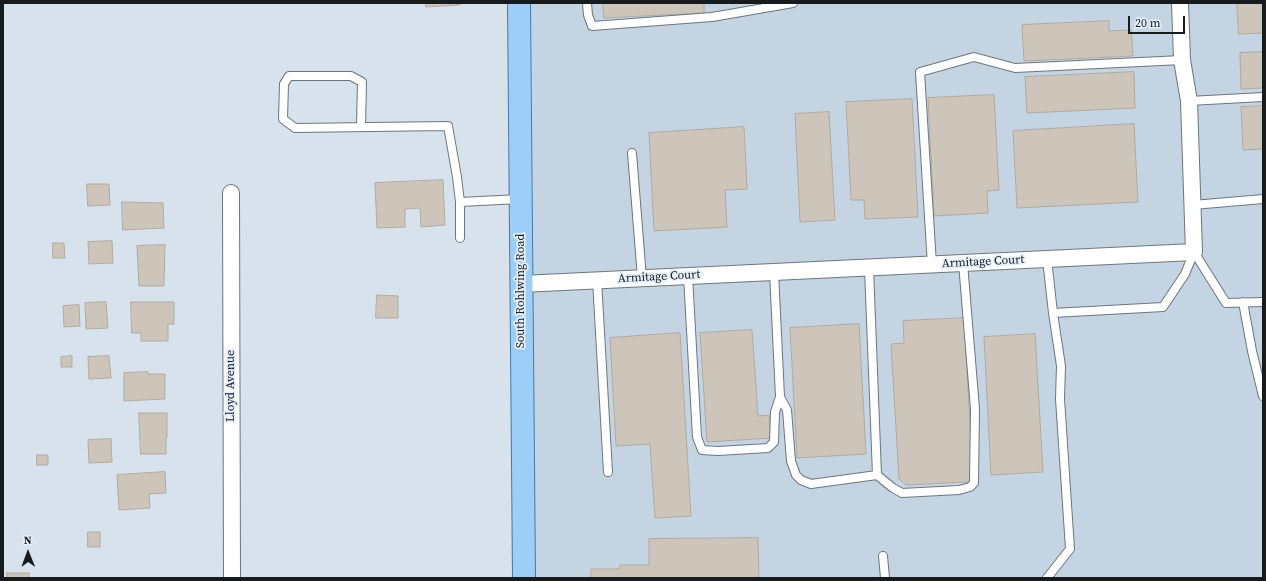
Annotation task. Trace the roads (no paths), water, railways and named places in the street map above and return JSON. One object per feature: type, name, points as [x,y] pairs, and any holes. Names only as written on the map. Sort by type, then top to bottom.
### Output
[{"type":"main road","name":"South Rohlwing Road","points":[[519,3],[524,578]]},
{"type":"street","points":[[1180,3],[1182,60],[1189,101],[1194,252]]},
{"type":"street","name":"Lloyd Avenue","points":[[231,193],[232,578]]},
{"type":"street","name":"Armitage Court","points":[[521,284],[1194,252]]},
{"type":"lane","points":[[587,3],[588,15],[592,26],[712,17],[793,3]]},
{"type":"lane","points":[[932,265],[920,72],[974,57],[1015,68],[1182,60]]},
{"type":"lane","points":[[361,127],[362,82],[351,76],[289,76],[284,84],[283,119],[294,128],[448,126],[460,202],[460,238]]},
{"type":"lane","points":[[1189,101],[1263,97]]},
{"type":"lane","points":[[632,153],[642,278]]},
{"type":"lane","points":[[460,202],[521,199]]},
{"type":"lane","points":[[1193,205],[1263,199]]},
{"type":"lane","points":[[1194,252],[1226,303],[1263,302]]},
{"type":"lane","points":[[1053,313],[1163,307],[1185,274],[1194,252]]},
{"type":"lane","points":[[1047,259],[1061,366],[1060,399],[1070,549],[1047,578]]},
{"type":"lane","points":[[780,397],[787,410],[791,461],[796,475],[801,480],[811,484],[877,475],[893,488],[902,493],[959,490],[970,487],[974,483],[975,409],[963,263]]},
{"type":"lane","points":[[869,268],[877,475]]},
{"type":"lane","points":[[688,276],[697,437],[702,450],[718,451],[768,448],[774,442],[775,412],[780,397],[774,272]]},
{"type":"lane","points":[[597,280],[608,472]]},
{"type":"lane","points":[[1242,302],[1263,396]]},
{"type":"lane","points":[[883,556],[885,578]]}]
